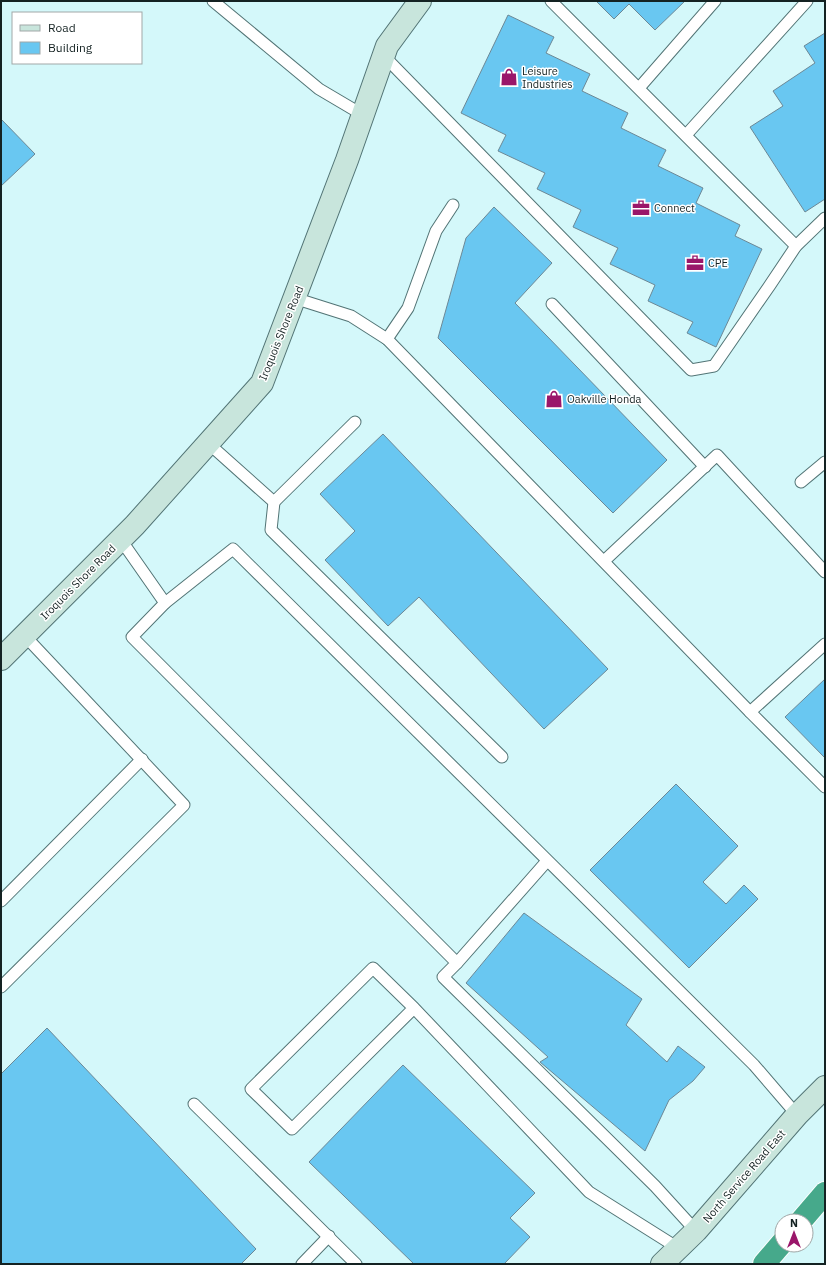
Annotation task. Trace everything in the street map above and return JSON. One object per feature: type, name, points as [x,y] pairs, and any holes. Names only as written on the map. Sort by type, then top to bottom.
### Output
[{"type":"highway","points":[[808,1213],[825,1193]]},
{"type":"highway","points":[[764,1264],[774,1252]]},
{"type":"main road","name":"Iroquois Shore Road","points":[[1,659],[121,540],[262,383],[388,46],[420,1]]},
{"type":"main road","name":"North Service Road East","points":[[662,1264],[696,1231],[797,1115],[825,1087]]},
{"type":"lane","points":[[213,1],[319,89],[363,115]]},
{"type":"lane","points":[[551,1],[796,246]]},
{"type":"lane","points":[[639,88],[715,1]]},
{"type":"lane","points":[[686,135],[807,1]]},
{"type":"lane","points":[[384,56],[691,370],[714,366],[796,246],[825,218]]},
{"type":"lane","points":[[388,339],[408,308],[436,231],[453,205]]},
{"type":"lane","points":[[294,298],[351,316],[388,339],[750,712],[825,787]]},
{"type":"lane","points":[[552,304],[705,467]]},
{"type":"lane","points":[[355,422],[274,502],[272,530],[502,757]]},
{"type":"lane","points":[[208,443],[274,502]]},
{"type":"lane","points":[[604,561],[717,455],[825,572]]},
{"type":"lane","points":[[801,482],[825,462]]},
{"type":"lane","points":[[121,540],[165,603]]},
{"type":"lane","points":[[457,962],[132,637],[165,603],[233,549],[754,1065],[797,1115]]},
{"type":"lane","points":[[1,987],[184,805],[24,636]]},
{"type":"lane","points":[[750,712],[825,644]]},
{"type":"lane","points":[[1,901],[142,759]]},
{"type":"lane","points":[[548,861],[443,977],[655,1186],[696,1231]]},
{"type":"lane","points":[[414,1008],[292,1129],[251,1090],[373,968],[414,1008],[589,1192],[678,1248]]},
{"type":"lane","points":[[194,1104],[356,1264]]},
{"type":"lane","points":[[302,1264],[329,1236]]},
{"type":"building","points":[[596,1],[685,1],[655,30],[629,4],[614,19]]},
{"type":"building","points":[[508,15],[554,37],[546,53],[590,74],[582,91],[628,113],[621,128],[666,150],[658,166],[703,188],[696,203],[740,225],[735,236],[762,249],[716,347],[687,333],[693,322],[648,301],[655,285],[610,264],[618,248],[573,227],[581,210],[537,189],[545,173],[498,151],[506,135],[461,113]]},
{"type":"building","points":[[825,33],[825,199],[805,212],[750,127],[783,106],[773,91],[815,63],[804,46]]},
{"type":"building","points":[[1,119],[35,154],[1,186]]},
{"type":"building","name":"Oakville Honda","points":[[494,207],[552,263],[515,303],[667,460],[613,513],[438,338],[466,238]]},
{"type":"building","points":[[383,434],[608,669],[544,729],[419,597],[388,626],[325,560],[355,531],[320,494]]},
{"type":"building","points":[[825,679],[825,758],[785,717]]},
{"type":"building","points":[[676,784],[738,846],[703,882],[726,904],[744,885],[758,899],[689,968],[590,870]]},
{"type":"building","points":[[524,913],[642,999],[626,1025],[667,1062],[678,1046],[705,1067],[693,1081],[669,1100],[645,1151],[540,1062],[548,1057],[466,983]]},
{"type":"building","points":[[47,1028],[256,1249],[241,1264],[1,1264],[1,1074]]},
{"type":"building","points":[[403,1065],[535,1193],[510,1218],[530,1237],[504,1264],[414,1264],[309,1162]]},
{"type":"place","name":"Leisure Industries","points":[[509,77]]},
{"type":"place","name":"Connect","points":[[641,208]]},
{"type":"place","name":"CPE","points":[[695,263]]},
{"type":"place","name":"Oakville Honda","points":[[554,399]]}]
